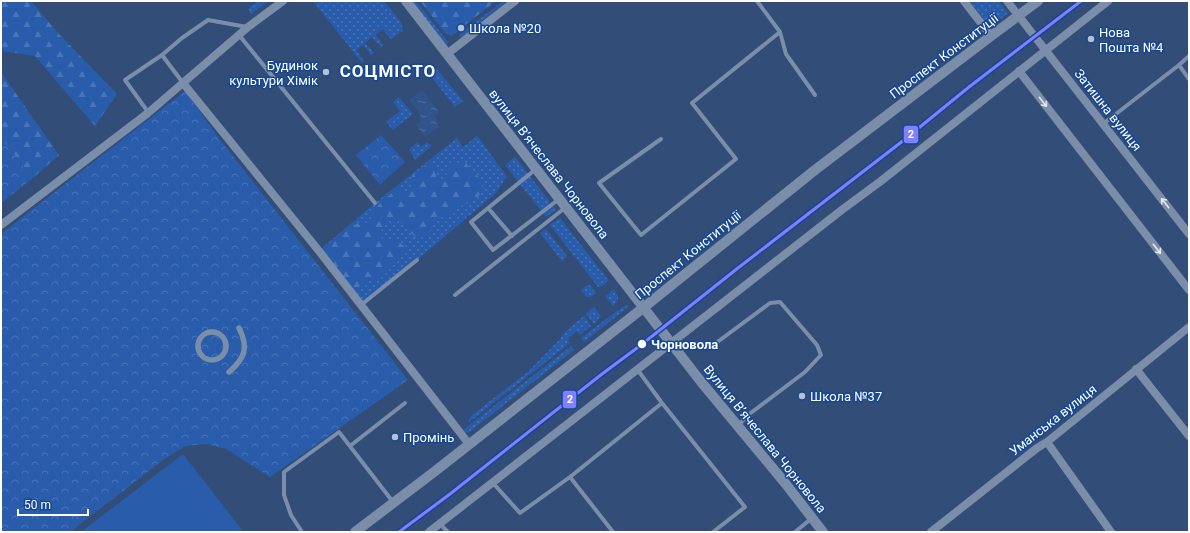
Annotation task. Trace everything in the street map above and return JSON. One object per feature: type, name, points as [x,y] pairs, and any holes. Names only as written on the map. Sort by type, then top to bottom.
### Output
[{"type":"street","points":[[1,225],[148,113],[248,27],[283,1]]},
{"type":"street","name":"вулиця Вʼячеслава Чорновола","points":[[406,1],[643,308],[672,343]]},
{"type":"street","points":[[447,54],[515,1]]},
{"type":"street","points":[[964,1],[991,36]]},
{"type":"street","name":"Затишна вулиця","points":[[1007,1],[1189,234]]},
{"type":"street","name":"Проспект Конституції","points":[[355,532],[643,308],[815,170],[1038,1]]},
{"type":"street","points":[[429,532],[881,181],[1108,1]]},
{"type":"street","points":[[1019,71],[1189,290]]},
{"type":"street","points":[[183,83],[361,305],[469,444]]},
{"type":"street","name":"Уманська вулиця","points":[[936,530],[1189,327]]},
{"type":"street","points":[[229,372],[240,361],[244,354],[244,339],[239,328]]},
{"type":"street","points":[[215,332],[222,336],[225,342],[224,354],[216,360],[207,360],[199,353],[199,341],[205,334],[215,332]]},
{"type":"street","name":"Вулиця Вʼячеслава Чорновола","points":[[672,343],[702,383],[776,471],[823,532]]},
{"type":"street","points":[[1136,369],[1189,436]]},
{"type":"street","points":[[1047,442],[1111,532]]},
{"type":"lane","points":[[757,1],[780,32],[786,54],[816,95]]},
{"type":"lane","points":[[148,113],[125,80],[162,55],[182,38],[208,20],[248,27]]},
{"type":"lane","points":[[661,139],[599,183],[640,235],[736,159],[692,103],[780,32]]},
{"type":"lane","points":[[239,36],[375,203]]},
{"type":"lane","points":[[162,55],[183,83]]},
{"type":"lane","points":[[1103,124],[1189,56]]},
{"type":"lane","points":[[1179,65],[1189,79]]},
{"type":"lane","points":[[537,169],[471,222],[494,250],[512,236],[563,203]]},
{"type":"lane","points":[[455,295],[563,203]]},
{"type":"lane","points":[[488,208],[512,236]]},
{"type":"lane","points":[[361,305],[417,260]]},
{"type":"lane","points":[[712,346],[770,303],[780,302],[817,345],[821,356],[805,372],[748,415],[738,426]]},
{"type":"lane","points":[[637,369],[744,508],[713,532]]},
{"type":"lane","points":[[350,446],[406,403]]},
{"type":"lane","points":[[493,483],[520,513],[570,477],[662,403]]},
{"type":"lane","points":[[302,532],[291,515],[284,495],[284,472],[339,432],[394,502]]},
{"type":"lane","points":[[570,477],[613,532]]},
{"type":"lane","points":[[795,532],[812,518]]},
{"type":"lane","points":[[440,524],[448,532]]},
{"type":"green space","points":[[1,1],[31,1],[58,33],[117,94],[95,126],[35,56],[1,51]]},
{"type":"green space","points":[[258,1],[268,1],[251,14],[248,9]]},
{"type":"green space","points":[[313,1],[384,1],[401,22],[403,31],[391,39],[382,29],[376,35],[383,45],[381,47],[372,37],[365,43],[374,53],[371,55],[363,45],[356,50],[364,61],[362,63]]},
{"type":"green space","points":[[410,1],[416,1],[448,42],[447,45],[445,45]]},
{"type":"green space","points":[[420,1],[496,1],[451,36],[445,33]]},
{"type":"green space","points":[[503,1],[507,1],[461,38],[459,35]]},
{"type":"green space","points":[[970,1],[999,1],[1008,13],[990,28]]},
{"type":"green space","points":[[437,69],[463,101],[455,107],[430,75]]},
{"type":"green space","points":[[1,72],[59,155],[33,178],[1,138]]},
{"type":"green space","points":[[185,91],[221,141],[408,380],[270,477],[226,449],[206,444],[186,446],[167,457],[70,532],[1,532],[1,234]]},
{"type":"green space","points":[[399,97],[413,114],[393,130],[386,122],[400,111],[393,102]]},
{"type":"green space","points":[[381,135],[405,162],[380,185],[356,155]]},
{"type":"green space","points":[[477,136],[507,176],[496,193],[361,305],[319,251],[375,203],[457,138],[463,147]]},
{"type":"green space","points":[[1,138],[33,178],[1,203]]},
{"type":"green space","points":[[418,142],[421,147],[427,142],[432,146],[415,160],[409,149]]},
{"type":"green space","points":[[515,157],[556,210],[546,217],[505,165]]},
{"type":"green space","points":[[464,161],[483,182],[479,196],[437,220],[427,234],[416,238],[399,220],[386,221],[381,232],[382,239],[397,241],[406,247],[403,254],[390,263],[377,278],[365,282],[351,293],[319,251],[359,222],[371,223],[375,211],[381,202],[400,187],[407,193],[413,186],[412,176],[426,165],[435,164],[436,177],[443,179],[452,166]]},
{"type":"green space","points":[[560,218],[609,281],[602,286],[598,287],[550,225]]},
{"type":"green space","points":[[546,229],[567,256],[562,261],[540,233]]},
{"type":"green space","points":[[589,284],[596,293],[591,297],[586,297],[581,290]]},
{"type":"green space","points":[[614,289],[618,296],[618,300],[613,306],[605,296]]},
{"type":"green space","points":[[627,305],[628,307],[584,342],[581,338]]},
{"type":"green space","points":[[594,307],[601,316],[594,324],[586,314]]},
{"type":"green space","points":[[584,316],[591,326],[580,335],[577,331],[568,338],[570,339],[568,341],[570,343],[468,423],[469,418],[472,415],[529,371],[566,331]]},
{"type":"green space","points":[[571,346],[574,350],[468,433],[463,430]]},
{"type":"green space","points":[[183,454],[242,530],[239,532],[81,532]]},
{"type":"water","points":[[422,90],[439,112],[435,116],[437,119],[435,121],[439,127],[425,137],[416,125],[421,121],[419,117],[421,115],[409,100]]},
{"type":"transit line","name":"2","points":[[399,532],[450,494],[1081,1]]},
{"type":"place","name":"Школа №20","points":[[461,28]]},
{"type":"place","name":"Нова Пошта №4","points":[[1091,39]]},
{"type":"place","name":"Будинок культури Хімік","points":[[326,72]]},
{"type":"place","name":"Чорновола","points":[[642,344]]},
{"type":"place","name":"Школа №37","points":[[802,396]]},
{"type":"place","name":"Промінь","points":[[395,437]]},
{"type":"district","name":"СОЦМІСТО","points":[[388,71]]}]
